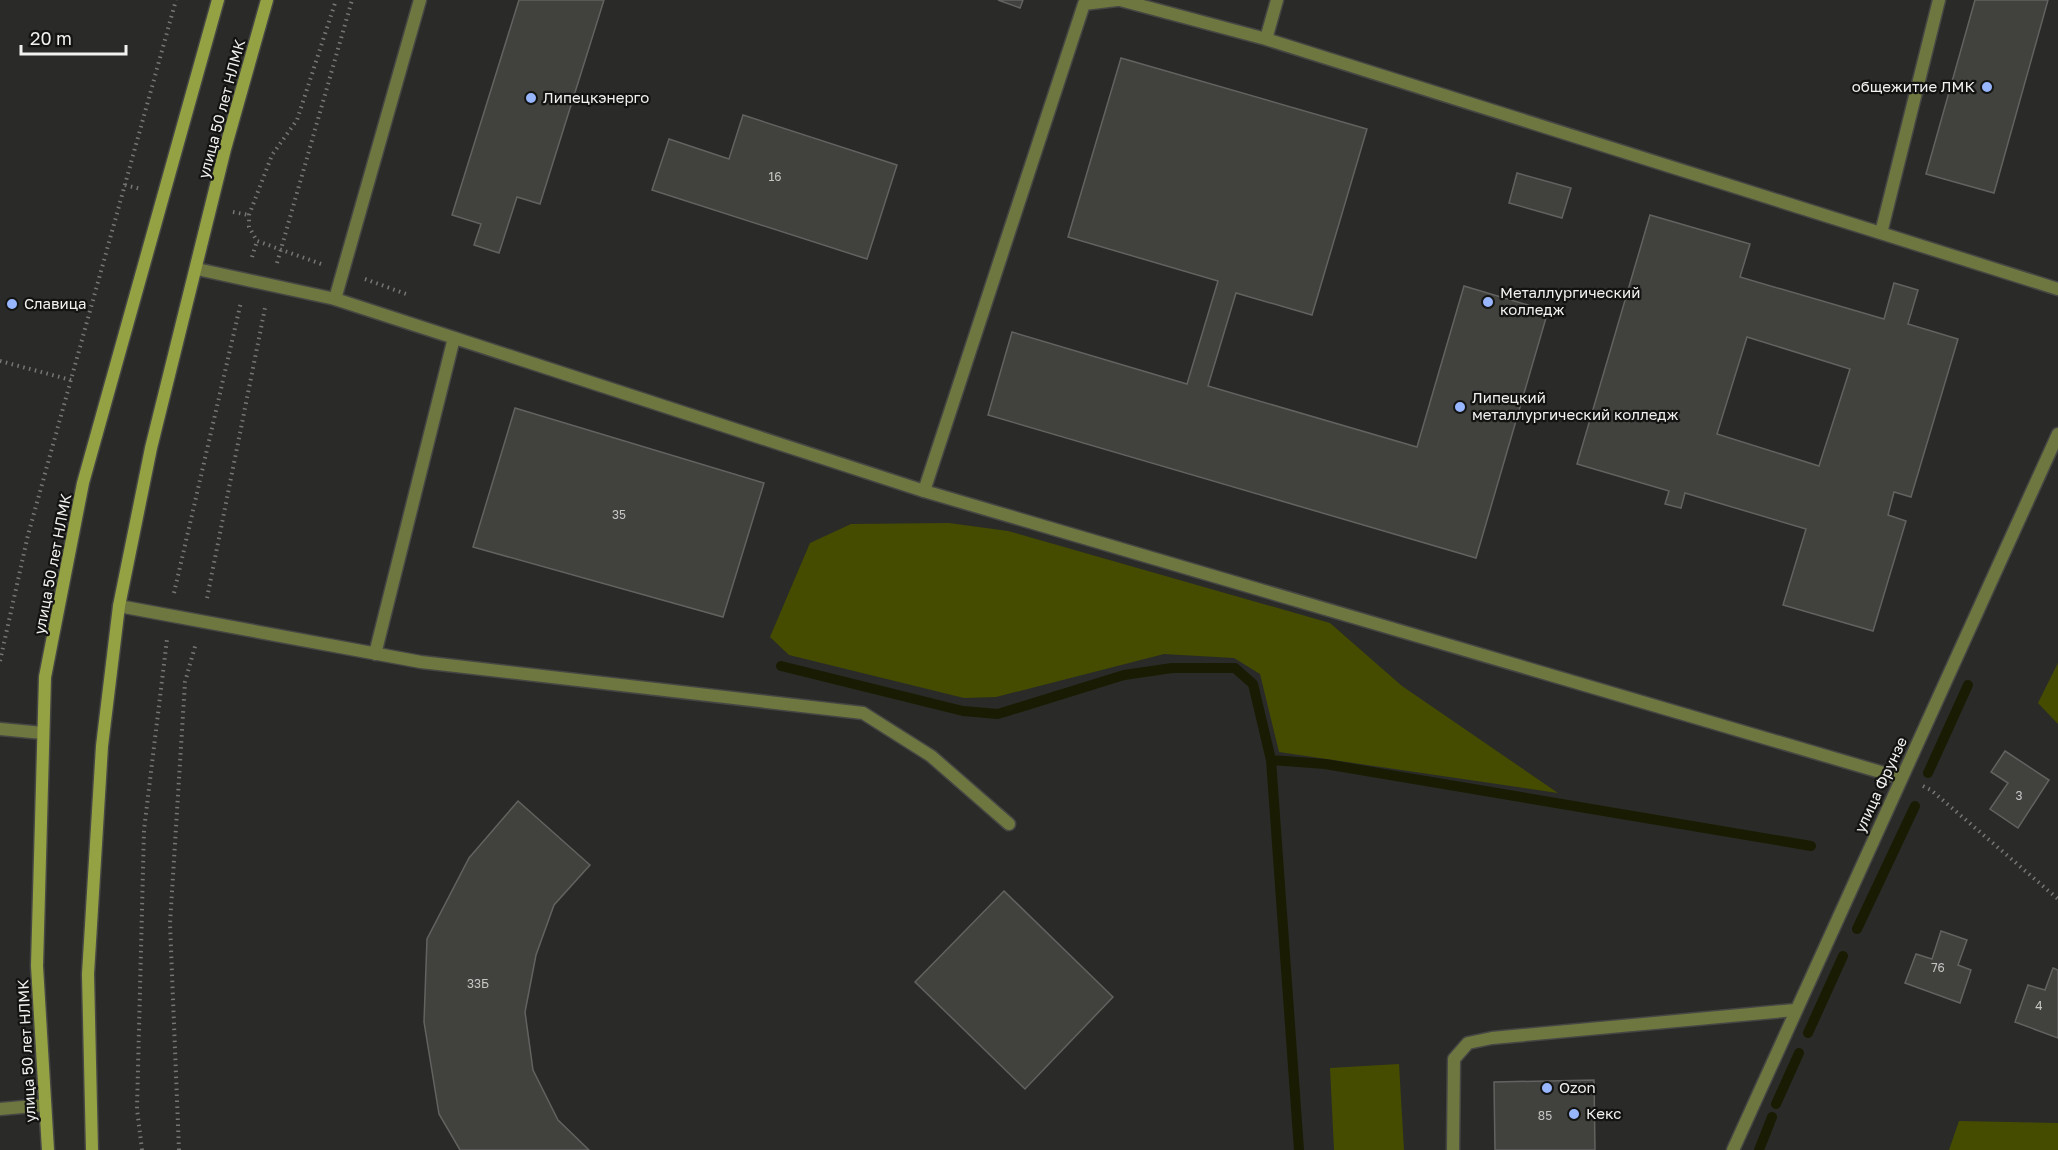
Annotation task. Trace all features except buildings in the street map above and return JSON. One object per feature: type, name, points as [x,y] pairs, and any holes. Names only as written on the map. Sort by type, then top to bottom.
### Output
[{"type":"main road","name":"улица 50 лет НЛМК","points":[[48,1150],[38,966],[45,677],[83,483],[218,0]]},
{"type":"main road","name":"улица 50 лет НЛМК","points":[[92,1150],[88,974],[102,746],[119,606],[151,448],[225,149],[267,0]]},
{"type":"street","points":[[335,298],[420,0]]},
{"type":"street","points":[[924,492],[1084,4],[1118,0],[1266,39],[2058,289]]},
{"type":"street","points":[[1266,39],[1277,0]]},
{"type":"street","points":[[1881,233],[1939,0]]},
{"type":"street","points":[[197,269],[335,298],[924,492],[1901,778]]},
{"type":"street","points":[[375,654],[454,338]]},
{"type":"street","name":"улица Фрунзе","points":[[1733,1150],[2058,434]]},
{"type":"street","points":[[119,606],[375,654],[863,713],[931,756],[1009,824]]},
{"type":"street","points":[[0,729],[44,734]]},
{"type":"street","points":[[1453,1150],[1454,1059],[1468,1043],[1504,1037],[1795,1010]]},
{"type":"street","points":[[0,1109],[45,1105]]},
{"type":"path","points":[[0,661],[28,535],[176,0]]},
{"type":"path","points":[[179,1150],[170,924],[185,682],[202,622],[270,285],[352,0]]},
{"type":"path","points":[[142,1150],[136,1109],[144,830],[169,615],[257,241]]},
{"type":"path","points":[[0,361],[71,380]]},
{"type":"path","points":[[1931,790],[2058,899]]},
{"type":"green space","points":[[949,523],[1008,531],[1330,623],[1402,686],[1558,793],[1279,752],[1260,674],[1234,658],[1164,654],[996,697],[964,698],[789,655],[770,637],[810,543],[851,524]]},
{"type":"green space","points":[[2058,663],[2058,724],[2038,703]]},
{"type":"green space","points":[[1399,1064],[1404,1150],[1334,1150],[1330,1068]]},
{"type":"green space","points":[[1959,1121],[2058,1123],[2058,1150],[1949,1150]]},
{"type":"waterway","points":[[781,666],[963,711],[998,714],[1124,675],[1172,668],[1235,668],[1253,684],[1271,760],[1299,1150]]},
{"type":"waterway","points":[[1928,773],[1968,685]]},
{"type":"waterway","points":[[1271,760],[1325,764],[1811,846]]},
{"type":"waterway","points":[[1857,929],[1915,806]]},
{"type":"waterway","points":[[1808,1033],[1843,956]]},
{"type":"waterway","points":[[1776,1104],[1799,1053]]},
{"type":"waterway","points":[[1759,1150],[1772,1117]]},
{"type":"place","name":"общежитие ЛМК","points":[[1987,87]]},
{"type":"place","name":"Липецкэнерго","points":[[531,98]]},
{"type":"place","name":"Металлургический колледж","points":[[1488,302]]},
{"type":"place","name":"Славица","points":[[12,304]]},
{"type":"place","name":"Липецкий металлургический колледж","points":[[1460,407]]},
{"type":"place","name":"Ozon","points":[[1547,1088]]},
{"type":"place","name":"Кекс","points":[[1574,1114]]}]
